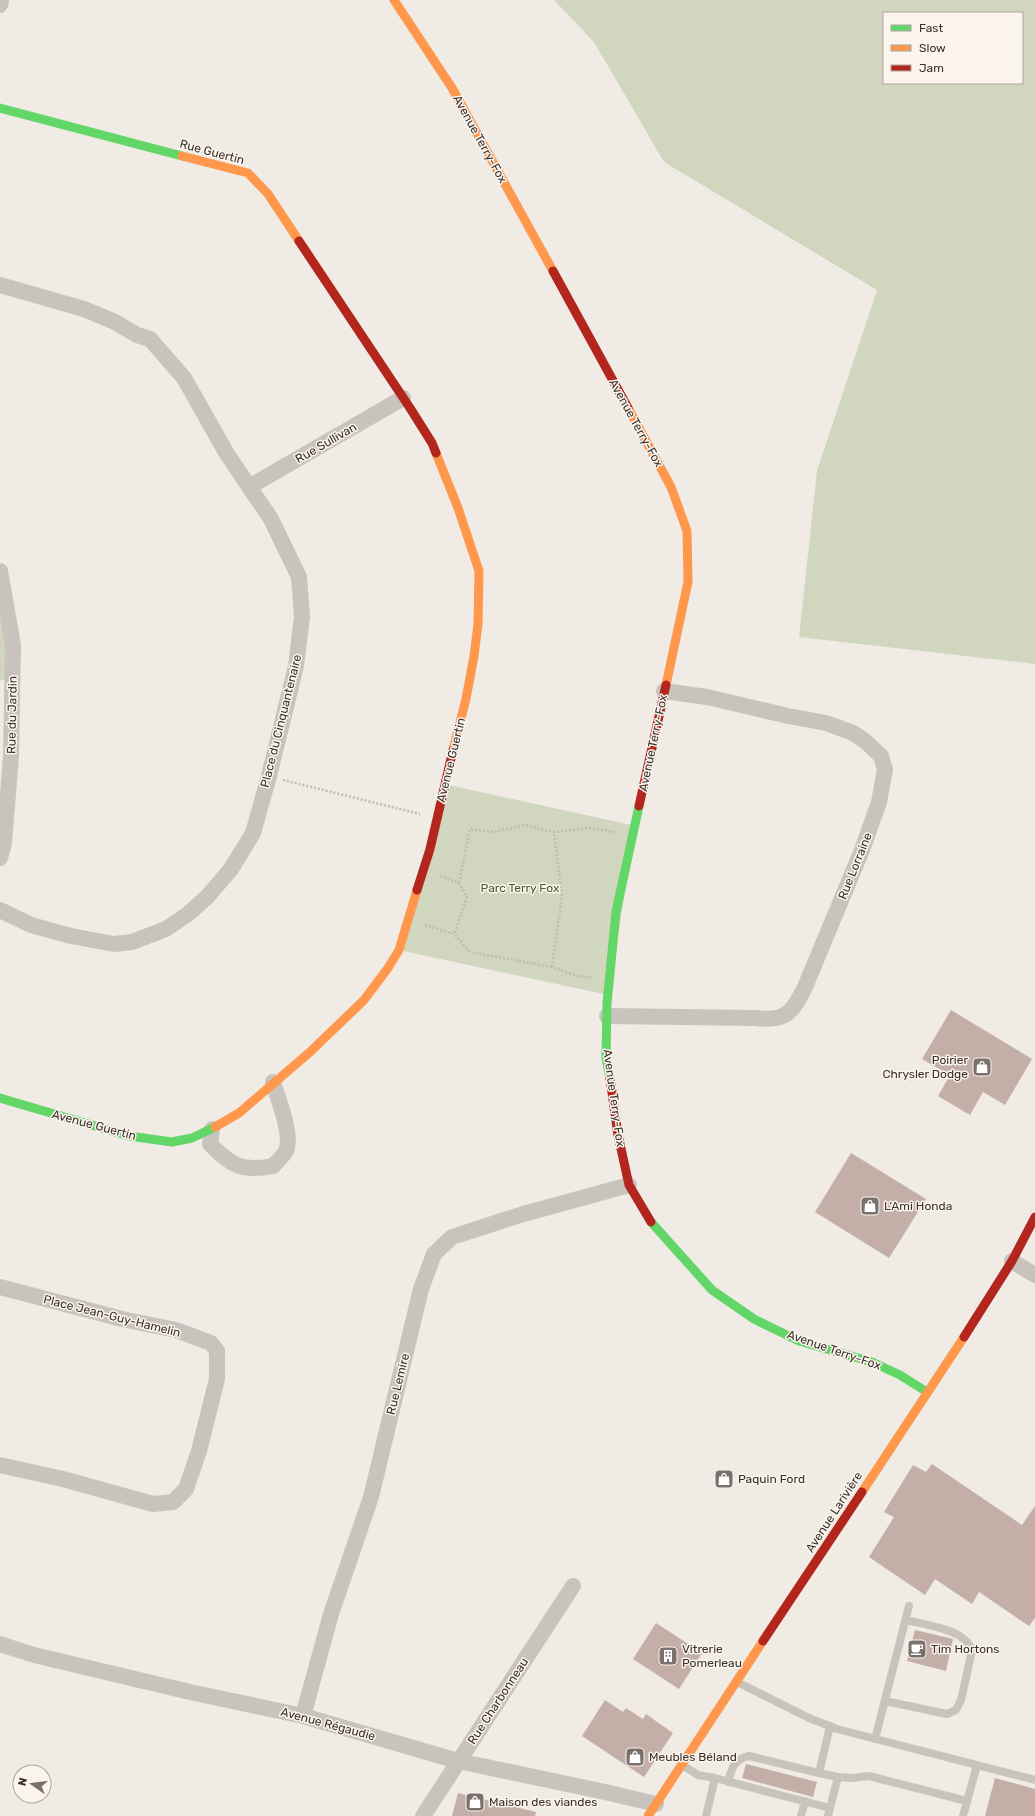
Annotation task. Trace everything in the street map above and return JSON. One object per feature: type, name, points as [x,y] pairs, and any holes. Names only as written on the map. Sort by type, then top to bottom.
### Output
[{"type":"street","points":[[0,5],[1,0]]},
{"type":"street","name":"Avenue Terry-Fox","points":[[394,0],[452,88],[671,487],[687,531],[688,582],[616,912],[606,1003],[606,1058],[618,1136],[629,1185],[652,1225],[712,1290],[754,1319],[799,1341],[872,1362],[900,1375],[927,1392]]},
{"type":"street","name":"Rue Guertin","points":[[0,108],[248,173],[268,194],[402,398]]},
{"type":"street","name":"Place du Cinquantenaire","points":[[0,286],[84,309],[115,322],[137,335],[150,339],[184,378],[227,454],[271,518],[299,577],[302,616],[296,666],[269,776],[253,833],[231,869],[207,897],[188,914],[166,929],[132,942],[114,944],[71,936],[31,925],[0,910]]},
{"type":"street","name":"Rue Sullivan","points":[[249,487],[402,398]]},
{"type":"street","name":"Avenue Guertin","points":[[0,1098],[129,1136],[172,1142],[192,1138],[212,1129],[239,1113],[273,1082],[310,1052],[364,1000],[388,968],[399,950],[430,849],[466,699],[478,624],[479,571],[458,508],[432,443],[402,398]]},
{"type":"street","name":"Rue du Jardin","points":[[0,571],[12,645],[11,756],[4,843],[0,858]]},
{"type":"street","name":"Rue Lorraine","points":[[607,1016],[756,1018],[770,1020],[779,1018],[791,1011],[796,1006],[805,987],[862,850],[884,783],[886,770],[881,756],[865,741],[853,733],[826,723],[788,716],[707,697],[664,692]]},
{"type":"street","points":[[212,1129],[210,1144],[234,1165],[247,1169],[273,1166],[286,1150],[287,1141],[285,1123],[273,1082]]},
{"type":"street","name":"Rue Lemire","points":[[303,1716],[332,1614],[371,1497],[421,1289],[434,1254],[452,1237],[520,1215],[629,1185]]},
{"type":"street","name":"Avenue Larivière","points":[[652,1810],[927,1392],[1012,1260],[1035,1217]]},
{"type":"street","points":[[1012,1260],[1035,1275]]},
{"type":"street","name":"Place Jean-Guy-Hamelin","points":[[0,1288],[122,1319],[176,1330],[211,1343],[217,1351],[218,1362],[217,1379],[200,1451],[186,1489],[173,1502],[154,1504],[63,1479],[0,1465]]},
{"type":"street","name":"Rue Charbonneau","points":[[423,1816],[573,1586]]},
{"type":"street","name":"Avenue Régaudie","points":[[0,1644],[34,1655],[190,1692],[303,1716],[458,1761],[591,1789],[652,1810]]},
{"type":"lane","points":[[875,1739],[909,1606]]},
{"type":"lane","points":[[884,1702],[947,1714],[956,1710],[960,1700],[972,1651],[970,1643],[963,1636],[952,1632],[906,1620]]},
{"type":"lane","points":[[736,1681],[830,1726],[1035,1780]]},
{"type":"lane","points":[[818,1773],[830,1726]]},
{"type":"lane","points":[[728,1782],[735,1762],[741,1758],[749,1756],[838,1777],[852,1778],[869,1776],[967,1801]]},
{"type":"lane","points":[[682,1765],[698,1775],[805,1801],[829,1812],[838,1777]]},
{"type":"lane","points":[[963,1816],[977,1765]]},
{"type":"lane","points":[[706,1816],[715,1778]]},
{"type":"lane","points":[[801,1816],[805,1801]]},
{"type":"path","points":[[269,776],[437,818]]},
{"type":"path","points":[[454,934],[467,898],[460,883],[470,829],[494,832],[524,825],[554,832],[590,828],[633,835]]},
{"type":"path","points":[[552,967],[562,897],[554,832]]},
{"type":"path","points":[[423,870],[460,883]]},
{"type":"path","points":[[408,920],[454,934],[470,952],[552,967],[577,976],[609,980]]},
{"type":"green space","points":[[554,0],[1035,0],[1035,664],[799,637],[817,471],[877,290],[664,162],[594,42]]},
{"type":"green space","points":[[0,571],[12,680],[0,680]]},
{"type":"green space","name":"Parc Terry Fox","points":[[444,784],[636,826],[608,995],[399,950]]},
{"type":"building","name":"Poirier Chrysler Dodge","points":[[951,1010],[1032,1059],[1005,1105],[983,1092],[970,1115],[938,1096],[950,1075],[922,1059]]},
{"type":"building","name":"L'Ami Honda","points":[[851,1153],[926,1199],[889,1258],[815,1212]]},
{"type":"building","points":[[932,1464],[1022,1525],[1035,1506],[1035,1618],[1029,1626],[979,1592],[972,1604],[935,1579],[925,1595],[869,1557],[894,1517],[884,1512],[913,1465],[926,1472]]},
{"type":"building","name":"Vitrerie Pomerleau","points":[[656,1623],[702,1653],[679,1689],[633,1659]]},
{"type":"building","points":[[915,1630],[953,1639],[946,1671],[907,1661]]},
{"type":"building","name":"Meubles Béland","points":[[605,1700],[623,1712],[626,1708],[643,1719],[646,1714],[673,1733],[644,1777],[582,1736]]},
{"type":"building","points":[[746,1764],[817,1782],[813,1797],[742,1778]]},
{"type":"building","points":[[995,1778],[1035,1789],[1035,1816],[985,1816]]},
{"type":"building","name":"Maison des viandes","points":[[458,1793],[536,1812],[535,1816],[452,1816]]},
{"type":"traffic: fast","points":[[0,108],[182,156]]},
{"type":"traffic: fast","points":[[610,1078],[606,1058],[607,1003],[616,912],[639,806]]},
{"type":"traffic: fast","points":[[0,1098],[129,1136],[172,1142],[192,1138],[215,1127]]},
{"type":"traffic: fast","points":[[651,1222],[712,1290],[754,1319],[799,1341],[872,1362],[900,1375],[927,1392]]},
{"type":"traffic: slow","points":[[394,0],[452,88],[553,271]]},
{"type":"traffic: slow","points":[[182,156],[248,173],[268,194],[299,241]]},
{"type":"traffic: slow","points":[[628,408],[671,487],[687,531],[688,582],[666,685]]},
{"type":"traffic: slow","points":[[436,453],[458,508],[479,571],[478,624],[474,656],[466,699],[453,750]]},
{"type":"traffic: slow","points":[[215,1127],[239,1113],[310,1052],[364,1000],[388,968],[399,950],[417,890]]},
{"type":"traffic: slow","points":[[862,1492],[964,1337]]},
{"type":"traffic: slow","points":[[648,1816],[763,1641]]},
{"type":"traffic: jam","points":[[299,241],[410,408],[432,443],[436,453]]},
{"type":"traffic: jam","points":[[553,271],[628,408]]},
{"type":"traffic: jam","points":[[639,806],[666,685]]},
{"type":"traffic: jam","points":[[417,890],[430,849],[453,750]]},
{"type":"traffic: jam","points":[[610,1078],[618,1135],[629,1185],[651,1222]]},
{"type":"traffic: jam","points":[[964,1337],[1012,1261],[1035,1217]]},
{"type":"traffic: jam","points":[[763,1641],[862,1492]]},
{"type":"place","name":"Poirier Chrysler Dodge","points":[[982,1067]]},
{"type":"place","name":"L'Ami Honda","points":[[870,1206]]},
{"type":"place","name":"Paquin Ford","points":[[724,1479]]},
{"type":"place","name":"Tim Hortons","points":[[917,1649]]},
{"type":"place","name":"Vitrerie Pomerleau","points":[[668,1656]]},
{"type":"place","name":"Meubles Béland","points":[[635,1757]]},
{"type":"place","name":"Maison des viandes","points":[[475,1802]]}]
